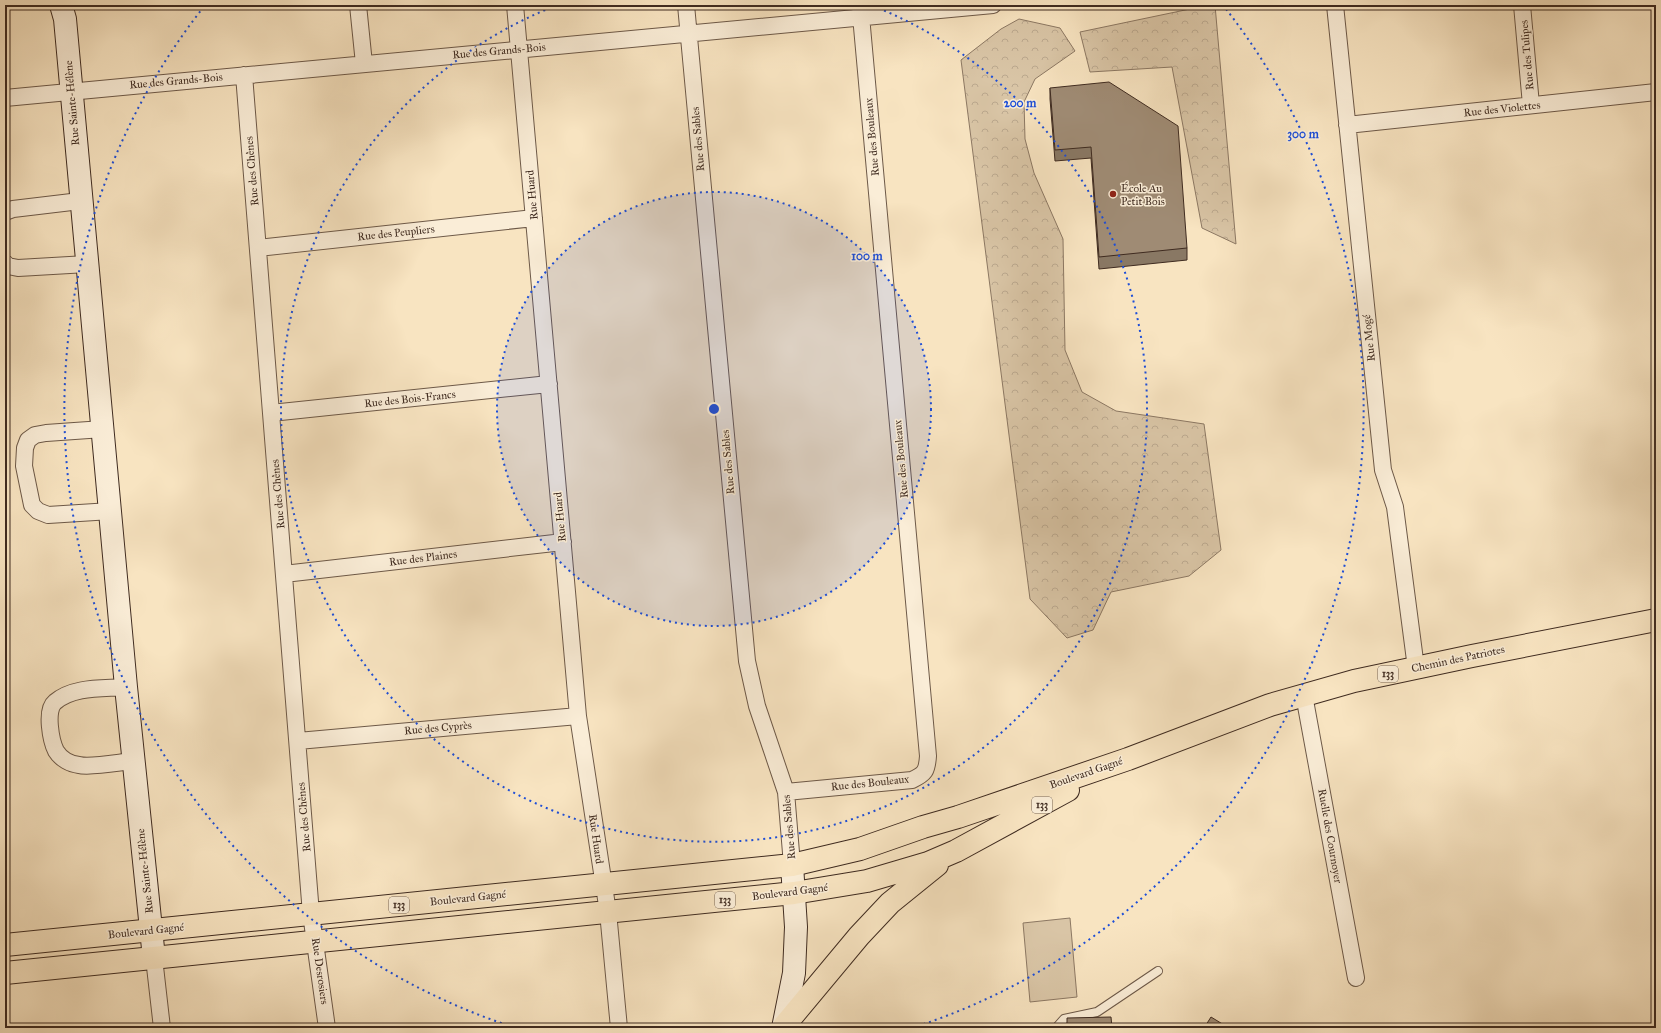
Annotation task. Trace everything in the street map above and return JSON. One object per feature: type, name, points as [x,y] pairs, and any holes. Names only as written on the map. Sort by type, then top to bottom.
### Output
[{"type":"main road","name":"Chemin des Patriotes","points":[[1128,759],[1256,710],[1354,681],[1656,620]]},
{"type":"main road","name":"Boulevard Gagné","points":[[5,974],[794,893],[867,882],[928,863],[956,850],[1128,759]]},
{"type":"main road","name":"Boulevard Gagné","points":[[5,945],[792,865],[860,849],[1128,759]]},
{"type":"main road","points":[[783,1027],[859,936],[890,904],[956,850]]},
{"type":"street","name":"Rue Sainte-Hélène","points":[[60,5],[65,19],[80,201],[111,511],[133,761],[162,1028]]},
{"type":"street","points":[[358,5],[364,64]]},
{"type":"street","name":"Rue Huard","points":[[514,5],[578,716],[608,912],[619,1028]]},
{"type":"street","name":"Rue des Sables","points":[[686,5],[747,661],[757,706],[786,792],[792,865]]},
{"type":"street","name":"Rue des Grands-Bois","points":[[5,98],[689,34],[861,11],[993,5]]},
{"type":"street","name":"Rue Mogé","points":[[1335,5],[1383,470],[1395,507],[1416,668]]},
{"type":"street","name":"Rue des Tulipes","points":[[1522,5],[1531,106]]},
{"type":"street","name":"Rue des Bouleaux","points":[[786,792],[912,780],[922,775],[927,767],[928,756],[861,11]]},
{"type":"street","name":"Rue des Chênes","points":[[244,75],[311,914]]},
{"type":"street","name":"Rue des Violettes","points":[[1347,125],[1656,92]]},
{"type":"street","points":[[5,212],[13,209],[80,201]]},
{"type":"street","name":"Rue des Peupliers","points":[[258,248],[534,218]]},
{"type":"street","points":[[5,263],[8,266],[18,268],[87,264]]},
{"type":"street","name":"Rue des Bois-Francs","points":[[271,413],[549,384]]},
{"type":"street","points":[[103,429],[35,435],[28,440],[25,448],[24,466],[32,505],[38,511],[48,515],[111,511]]},
{"type":"street","name":"Rue des Plaines","points":[[284,574],[562,542]]},
{"type":"street","points":[[126,687],[79,691],[66,695],[54,703],[49,717],[51,736],[57,751],[68,762],[80,766],[133,761]]},
{"type":"street","name":"Ruelle des Cournoyer","points":[[1304,695],[1356,978]]},
{"type":"street","name":"Rue des Cyprès","points":[[298,741],[578,716]]},
{"type":"street","points":[[783,1027],[794,973],[796,927],[792,865]]},
{"type":"street","name":"Rue Desrosiers","points":[[311,914],[327,1028]]},
{"type":"lane","points":[[1056,1028],[1064,1019],[1097,1012],[1158,971]]},
{"type":"green space","points":[[1215,5],[1236,244],[1202,228],[1172,67],[1090,72],[1080,32]]},
{"type":"green space","points":[[1019,19],[1060,28],[1075,51],[1035,79],[1024,102],[1025,139],[1034,173],[1063,239],[1065,350],[1082,392],[1116,411],[1204,424],[1221,550],[1189,576],[1111,592],[1093,630],[1067,638],[1030,599],[961,60],[1001,29]]},
{"type":"green space","points":[[1070,918],[1077,997],[1030,1002],[1023,923]]},
{"type":"building","name":"École Au Petit Bois","points":[[1109,82],[1178,126],[1187,248],[1099,257],[1091,147],[1055,150],[1050,88]]},
{"type":"building","points":[[1111,1017],[1112,1028],[1067,1028],[1067,1018]]},
{"type":"building","points":[[1211,1017],[1229,1028],[1204,1028]]},
{"type":"place","name":"École Au Petit Bois","points":[[1113,194]]}]
